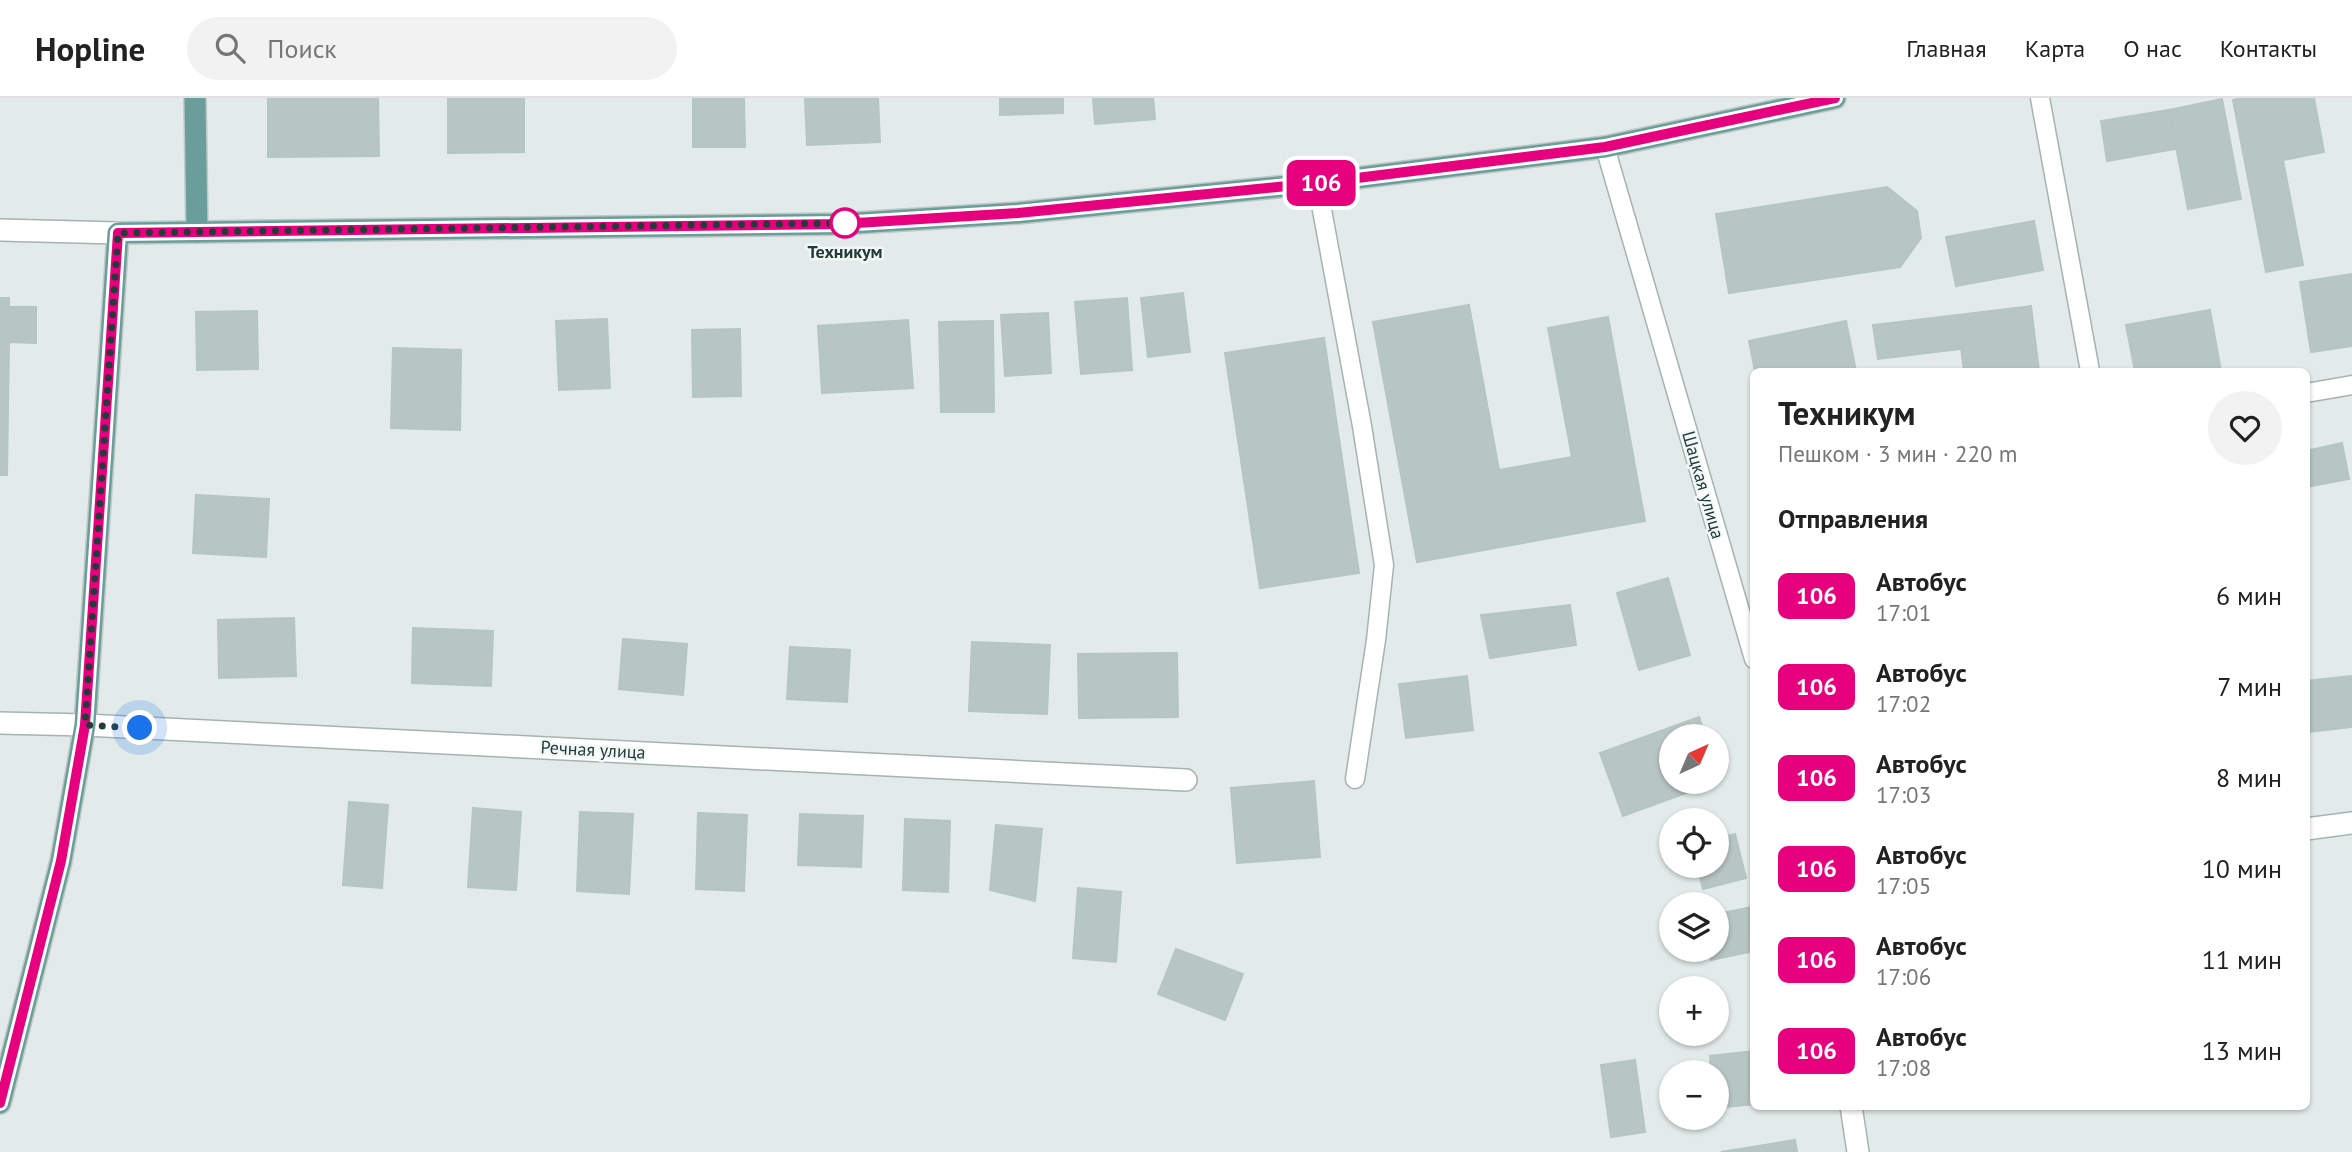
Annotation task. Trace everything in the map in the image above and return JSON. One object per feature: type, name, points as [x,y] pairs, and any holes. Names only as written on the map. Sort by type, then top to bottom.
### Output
[{"type":"main road","points":[[195,98],[197,232]]},
{"type":"main road","points":[[0,1103],[61,861],[85,725],[118,233],[840,224],[1018,213],[1317,183],[1605,147],[1835,98]]},
{"type":"street","points":[[0,230],[118,233]]},
{"type":"street","name":"Речная улица","points":[[0,723],[1186,780]]},
{"type":"street","points":[[2310,828],[2352,823]]},
{"type":"street","points":[[1852,1110],[1858,1152]]},
{"type":"lane","points":[[2040,98],[2089,368]]},
{"type":"lane","name":"Шацкая улица","points":[[1605,147],[1750,645]]},
{"type":"lane","points":[[1317,183],[1362,426],[1384,565],[1376,640],[1355,779]]},
{"type":"lane","points":[[2310,392],[2352,385]]},
{"type":"building","points":[[268,98],[378,98],[379,156],[268,157]]},
{"type":"building","points":[[448,98],[524,98],[524,152],[448,153]]},
{"type":"building","points":[[693,98],[744,98],[745,147],[693,147]]},
{"type":"building","points":[[805,98],[878,98],[880,142],[807,145]]},
{"type":"building","points":[[1000,98],[1063,98],[1063,113],[1000,115]]},
{"type":"building","points":[[1093,98],[1153,98],[1155,119],[1095,124]]},
{"type":"building","points":[[2314,98],[2324,152],[2283,160],[2303,265],[2266,272],[2233,100]]},
{"type":"building","points":[[2222,99],[2241,199],[2188,209],[2169,110]]},
{"type":"building","points":[[2169,110],[2175,149],[2107,161],[2101,121]]},
{"type":"building","points":[[1887,187],[1917,211],[1921,238],[1900,267],[1729,293],[1716,214]]},
{"type":"building","points":[[2034,221],[2043,270],[1956,286],[1946,237]]},
{"type":"building","points":[[2352,274],[2352,346],[2311,352],[2300,282]]},
{"type":"building","points":[[1183,293],[1190,352],[1148,357],[1141,298]]},
{"type":"building","points":[[0,298],[9,298],[9,307],[36,307],[36,343],[9,342],[7,475],[0,475]]},
{"type":"building","points":[[1127,298],[1132,370],[1081,374],[1075,302]]},
{"type":"building","points":[[1469,305],[1499,470],[1572,457],[1548,328],[1608,317],[1645,521],[1417,562],[1373,322]]},
{"type":"building","points":[[2031,306],[2039,368],[1964,368],[1957,315]]},
{"type":"building","points":[[2210,310],[2220,368],[2134,368],[2126,325]]},
{"type":"building","points":[[257,311],[258,369],[197,370],[196,312]]},
{"type":"building","points":[[1048,313],[1051,373],[1005,376],[1001,315]]},
{"type":"building","points":[[1957,315],[1961,349],[1878,359],[1873,325]]},
{"type":"building","points":[[607,319],[610,388],[559,390],[556,321]]},
{"type":"building","points":[[908,320],[913,388],[822,393],[818,326]]},
{"type":"building","points":[[993,321],[994,412],[941,412],[939,322]]},
{"type":"building","points":[[1846,321],[1855,368],[1754,368],[1749,341]]},
{"type":"building","points":[[740,329],[741,396],[693,397],[692,330]]},
{"type":"building","points":[[1324,338],[1359,573],[1260,588],[1225,353]]},
{"type":"building","points":[[393,348],[461,350],[460,430],[391,428]]},
{"type":"building","points":[[2342,443],[2349,479],[2310,486],[2310,450]]},
{"type":"building","points":[[196,495],[269,499],[266,557],[193,553]]},
{"type":"building","points":[[1668,578],[1690,655],[1639,670],[1617,593]]},
{"type":"building","points":[[1570,605],[1576,645],[1490,658],[1481,615]]},
{"type":"building","points":[[294,618],[296,676],[219,678],[218,620]]},
{"type":"building","points":[[413,628],[493,631],[491,686],[412,683]]},
{"type":"building","points":[[623,639],[687,644],[683,695],[619,689]]},
{"type":"building","points":[[972,642],[1050,645],[1047,714],[969,711]]},
{"type":"building","points":[[790,647],[850,650],[847,702],[787,699]]},
{"type":"building","points":[[1177,653],[1178,717],[1079,718],[1078,654]]},
{"type":"building","points":[[1467,676],[1473,730],[1406,738],[1399,684]]},
{"type":"building","points":[[2352,676],[2352,727],[2310,732],[2310,681]]},
{"type":"building","points":[[1699,717],[1701,724],[1680,724]]},
{"type":"building","points":[[1659,732],[1659,794],[1683,794],[1623,816],[1600,753]]},
{"type":"building","points":[[1314,781],[1320,857],[1237,863],[1231,788]]},
{"type":"building","points":[[349,802],[388,805],[382,888],[343,885]]},
{"type":"building","points":[[473,808],[521,812],[516,890],[468,887]]},
{"type":"building","points":[[580,812],[633,814],[629,894],[577,891]]},
{"type":"building","points":[[698,813],[747,815],[744,891],[696,889]]},
{"type":"building","points":[[800,814],[863,816],[861,867],[798,865]]},
{"type":"building","points":[[905,819],[950,821],[948,892],[903,890]]},
{"type":"building","points":[[996,825],[1042,829],[1035,901],[990,890]]},
{"type":"building","points":[[1735,834],[1746,878],[1703,889],[1700,878],[1729,878],[1729,836]]},
{"type":"building","points":[[1078,888],[1121,892],[1116,962],[1073,958]]},
{"type":"building","points":[[1750,907],[1750,952],[1729,956],[1729,912]]},
{"type":"building","points":[[1176,949],[1243,974],[1225,1020],[1158,994]]},
{"type":"building","points":[[1750,1051],[1750,1104],[1729,1107],[1729,1060],[1710,1060],[1710,1056]]},
{"type":"building","points":[[1635,1060],[1645,1132],[1611,1137],[1601,1065]]},
{"type":"building","points":[[1795,1140],[1797,1152],[1721,1152]]},
{"type":"bus line","name":"106","points":[[0,1103],[61,861],[85,725],[118,233],[840,224],[1018,213],[1317,183],[1605,147],[1835,98]]},
{"type":"place","name":"Техникум","points":[[845,223]]},
{"type":"route","points":[[140,728],[85,725],[118,233],[845,223]]}]
